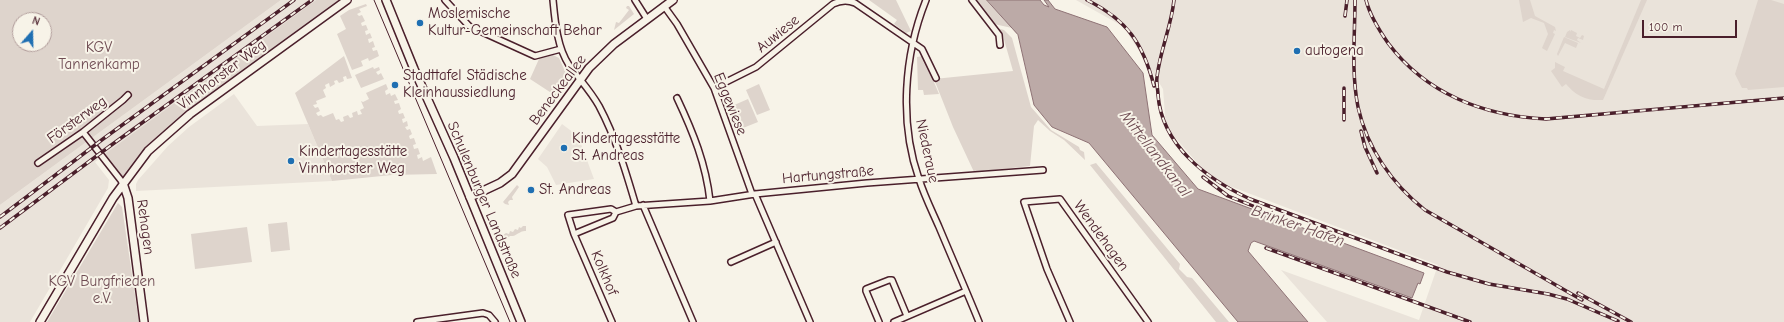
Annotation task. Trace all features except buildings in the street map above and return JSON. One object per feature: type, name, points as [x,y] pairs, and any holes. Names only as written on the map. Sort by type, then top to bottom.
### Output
[{"type":"street","name":"Vinnhorster Weg","points":[[40,322],[123,183],[148,151],[173,128],[347,0]]},
{"type":"street","name":"Schulenburger Landstraße","points":[[386,0],[414,69],[470,197],[521,322]]},
{"type":"street","points":[[445,0],[469,26],[535,56],[561,49]]},
{"type":"street","points":[[553,0],[554,16],[561,49],[569,65],[581,78],[598,105],[610,128],[621,157],[636,206]]},
{"type":"street","points":[[635,0],[647,19]]},
{"type":"street","name":"Beneckeallee","points":[[470,197],[500,184],[512,174],[581,78],[614,44],[672,0]]},
{"type":"street","name":"Auwiese","points":[[714,88],[756,67],[833,4],[848,0],[856,1],[922,49],[936,78]]},
{"type":"street","name":"Niederaue","points":[[926,0],[913,43],[908,75],[907,117],[919,179],[979,322]]},
{"type":"street","points":[[972,0],[996,30],[999,35],[1000,45]]},
{"type":"street","name":"Eggewiese","points":[[664,6],[677,24],[714,88],[753,194],[776,242],[810,322]]},
{"type":"street","name":"Försterweg","points":[[38,163],[83,132],[128,95]]},
{"type":"street","points":[[677,98],[702,158],[707,178],[710,201]]},
{"type":"street","points":[[83,132],[123,183]]},
{"type":"street","name":"Hartungstraße","points":[[574,234],[568,215],[611,209],[616,212],[636,206],[710,201],[753,194],[919,179],[1043,170]]},
{"type":"street","name":"Rehagen","points":[[123,183],[128,198],[144,322]]},
{"type":"street","name":"Wendehagen","points":[[1070,322],[1047,269],[1024,202],[1060,199],[1148,322]]},
{"type":"street","points":[[643,206],[693,322]]},
{"type":"street","points":[[574,234],[613,218],[616,212]]},
{"type":"street","name":"Kolkhof","points":[[574,234],[612,322]]},
{"type":"street","points":[[731,262],[776,242]]},
{"type":"street","points":[[879,322],[866,289],[889,280],[892,280],[907,316]]},
{"type":"street","points":[[894,322],[966,291]]},
{"type":"street","points":[[417,322],[483,313],[489,314],[495,322]]},
{"type":"shaded area","points":[[281,0],[316,0],[95,162],[109,180],[108,188],[30,322],[0,322],[0,205]]},
{"type":"shaded area","points":[[1076,0],[1784,0],[1784,322],[1327,322],[1281,270],[1419,320],[1438,265],[1211,179],[1166,127],[1163,89],[1124,27]]},
{"type":"shaded area","points":[[234,94],[257,126],[308,124],[332,181],[136,191],[136,184],[138,180],[168,146],[189,127]]},
{"type":"shaded area","name":"Kindertagesstätte St. Andreas","points":[[562,124],[578,136],[594,179],[556,185],[547,167],[538,159]]},
{"type":"green space","name":"KGV Tannenkamp","points":[[0,0],[281,0],[0,205]]},
{"type":"green space","points":[[316,0],[347,0],[173,128],[123,183],[102,156]]},
{"type":"green space","points":[[869,0],[896,0],[911,31],[906,33],[894,24],[897,20]]},
{"type":"green space","points":[[974,0],[987,0],[1012,28],[994,24]]},
{"type":"green space","points":[[1519,0],[1530,0],[1535,16],[1555,27],[1556,31],[1554,30],[1553,33],[1555,34],[1547,51],[1542,48],[1548,34],[1544,23],[1531,18],[1523,22]]},
{"type":"green space","points":[[1641,0],[1647,0],[1603,100],[1592,100],[1582,97],[1566,84],[1562,87],[1551,71],[1555,68],[1555,62],[1565,67],[1563,71],[1604,89]]},
{"type":"green space","points":[[1758,0],[1771,0],[1784,4],[1784,87],[1748,90],[1747,88],[1742,88],[1735,74]]},
{"type":"green space","points":[[366,4],[367,6],[359,9],[361,12],[357,14],[359,16],[362,15],[365,21],[361,23],[362,26],[366,25],[368,30],[365,31],[366,35],[370,33],[372,38],[368,39],[369,43],[373,41],[375,47],[372,48],[373,51],[377,50],[379,56],[369,61],[368,58],[361,61],[363,66],[352,70],[337,34],[346,29],[340,16],[349,10]]},
{"type":"green space","points":[[629,6],[634,14],[614,30],[616,22],[619,23],[629,10],[626,8]]},
{"type":"green space","points":[[997,28],[1004,30],[1012,38],[1031,107],[1051,130],[1079,147],[1080,150],[1084,152],[1085,160],[1064,140],[1050,131],[1038,120],[1034,126],[1030,166],[974,172],[953,127],[934,79],[1013,71],[1003,36]]},
{"type":"green space","points":[[1570,30],[1570,32],[1571,30],[1577,33],[1576,36],[1580,38],[1582,35],[1584,36],[1583,40],[1578,38],[1577,40],[1581,43],[1565,37],[1567,32]]},
{"type":"green space","points":[[1564,37],[1578,43],[1576,48],[1565,43],[1558,56],[1557,54]]},
{"type":"green space","points":[[553,55],[559,58],[568,78],[556,96],[530,79],[539,59]]},
{"type":"green space","points":[[344,56],[352,78],[347,79],[346,76],[343,77],[344,81],[339,83],[337,80],[334,81],[335,84],[330,87],[329,83],[325,85],[326,88],[323,90],[326,97],[316,101],[317,104],[313,105],[315,108],[318,107],[320,111],[316,113],[318,116],[321,115],[323,117],[333,113],[336,120],[339,119],[341,122],[344,121],[343,117],[348,115],[350,118],[353,117],[352,113],[357,111],[358,115],[362,114],[360,110],[364,108],[361,101],[363,102],[369,99],[366,93],[386,84],[388,89],[385,91],[386,95],[390,93],[391,96],[395,94],[398,100],[394,101],[395,104],[399,103],[401,109],[398,111],[399,114],[403,113],[405,118],[402,119],[403,123],[407,121],[408,126],[405,127],[407,130],[410,129],[412,134],[409,136],[410,139],[414,138],[416,144],[413,145],[414,149],[418,148],[420,154],[417,155],[418,159],[422,157],[423,161],[431,157],[437,174],[392,175],[332,181],[295,93]]},
{"type":"green space","points":[[923,56],[939,94],[924,95],[923,90],[918,90],[917,57]]},
{"type":"green space","points":[[373,67],[374,69],[379,67],[380,70],[376,72],[378,75],[381,73],[384,79],[361,88],[355,75]]},
{"type":"green space","points":[[759,84],[770,110],[757,115],[746,90]]},
{"type":"green space","points":[[748,99],[758,122],[738,130],[731,113],[735,112],[732,106]]},
{"type":"green space","points":[[1096,163],[1180,264],[1179,269],[1187,277],[1192,278],[1229,322],[1216,322],[1090,165]]},
{"type":"green space","points":[[517,185],[519,187],[512,197],[513,200],[508,202],[509,205],[505,204],[503,202]]},
{"type":"green space","name":"KGV Burgfrieden e.V.","points":[[118,203],[122,207],[139,322],[47,322]]},
{"type":"green space","points":[[498,220],[498,227],[502,230],[497,235],[494,222]]},
{"type":"green space","points":[[287,222],[290,250],[271,252],[268,224]]},
{"type":"green space","points":[[526,226],[526,231],[501,240],[500,237],[506,233],[509,234],[510,231],[513,232],[515,229],[518,230],[519,227],[521,228]]},
{"type":"green space","points":[[247,227],[252,262],[195,269],[191,234]]},
{"type":"water","name":"Mittellandkanal","points":[[987,0],[1040,0],[1044,5],[1049,7],[1044,0],[1048,0],[1055,9],[1107,27],[1143,73],[1152,135],[1198,189],[1424,273],[1412,298],[1254,241],[1251,243],[1248,251],[1308,322],[1238,322],[1089,143],[1052,127],[1034,105],[1018,35]]},
{"type":"tram line","points":[[374,0],[510,322]]},
{"type":"railway","points":[[0,217],[103,139],[294,0]]},
{"type":"railway","points":[[0,228],[110,146],[312,0]]},
{"type":"railway","points":[[1087,0],[1113,16],[1131,34],[1145,57],[1154,86]]},
{"type":"railway","points":[[1174,0],[1173,10],[1158,67],[1158,95],[1161,113],[1168,130],[1178,145],[1189,159],[1203,171],[1234,191],[1250,199],[1447,272],[1489,284],[1548,294],[1567,299],[1618,321]]},
{"type":"railway","points":[[1345,16],[1347,0]]},
{"type":"railway","points":[[1355,0],[1354,67],[1358,107],[1368,137],[1382,164],[1402,189],[1425,210],[1582,300]]},
{"type":"railway","points":[[1366,0],[1372,17],[1388,43],[1403,61],[1420,76],[1438,89],[1458,99],[1500,113],[1546,119],[1784,98]]},
{"type":"railway","points":[[1344,88],[1344,120]]},
{"type":"railway","points":[[1361,131],[1365,147],[1377,173]]},
{"type":"railway","points":[[1203,177],[1228,196],[1253,206]]},
{"type":"railway","points":[[1266,248],[1470,322]]},
{"type":"railway","points":[[1578,293],[1631,322]]},
{"type":"place","name":"Moslemische Kultur-Gemeinschaft Behar","points":[[420,23]]},
{"type":"place","name":"autogena","points":[[1297,51]]},
{"type":"place","name":"Stadttafel Städische Kleinhaussiedlung","points":[[395,85]]},
{"type":"place","name":"Kindertagesstätte St. Andreas","points":[[564,148]]},
{"type":"place","name":"Kindertagesstätte Vinnhorster Weg","points":[[291,161]]},
{"type":"place","name":"St. Andreas","points":[[531,190]]},
{"type":"water label","name":"Brinker Hafen","points":[[1298,226]]}]
